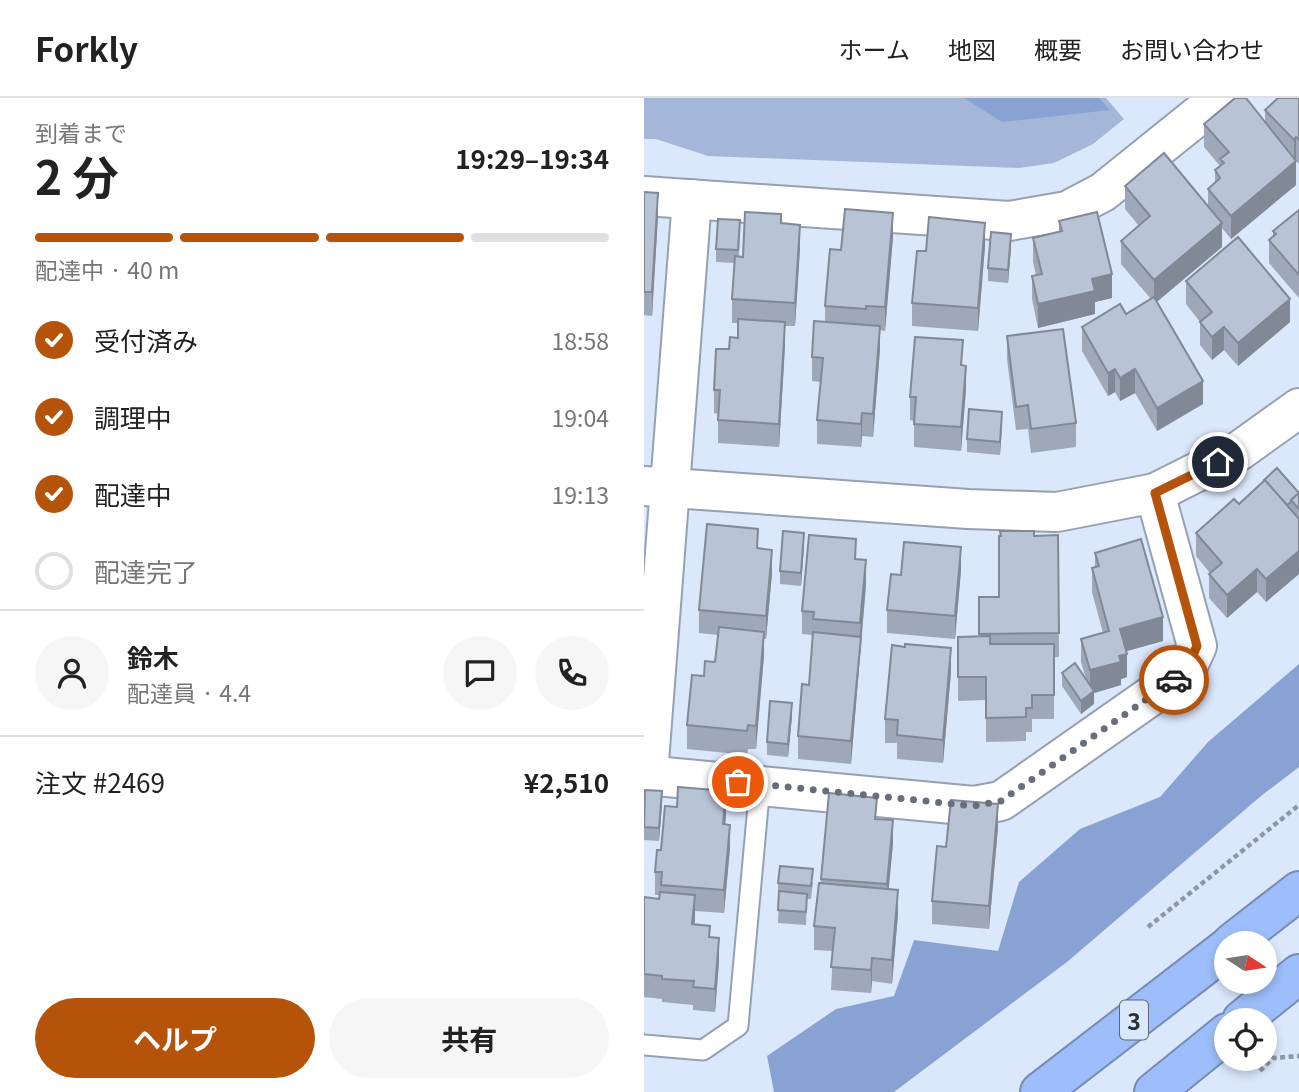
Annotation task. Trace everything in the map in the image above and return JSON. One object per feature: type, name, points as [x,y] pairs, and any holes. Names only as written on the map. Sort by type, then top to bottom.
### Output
[{"type":"highway","points":[[1247,931],[1299,891]]},
{"type":"highway","name":"3","points":[[1041,1092],[1214,957]]},
{"type":"highway","points":[[1257,1008],[1299,974]]},
{"type":"highway","points":[[1154,1092],[1214,1044]]},
{"type":"street","points":[[644,196],[1009,221],[1067,211],[1103,192],[1220,98]]},
{"type":"street","points":[[692,199],[657,487],[646,775],[974,806],[1001,801],[1185,672],[1197,646],[1155,493]]},
{"type":"street","points":[[657,487],[968,509],[1057,512],[1155,493],[1239,451],[1299,408]]},
{"type":"lane","points":[[644,1045],[703,1050],[738,1026],[760,784]]},
{"type":"path","points":[[1148,927],[1299,805]]},
{"type":"path","points":[[1277,1058],[1299,1056]]},
{"type":"shaded area","points":[[644,98],[1106,98],[1124,119],[1093,144],[1054,163],[1019,168],[708,156],[656,139],[644,139]]},
{"type":"shaded area","points":[[964,98],[1099,98],[1110,110],[1002,122]]},
{"type":"shaded area","points":[[1299,664],[1299,767],[1261,796],[1067,962],[894,1092],[774,1092],[767,1056],[836,1009],[894,996],[914,940],[998,951],[1019,882],[1080,829],[1160,797],[1208,742]]},
{"type":"building","points":[[1235,98],[1246,98],[1296,161],[1231,216],[1208,189],[1220,178],[1215,170],[1224,163],[1220,159],[1229,152],[1204,124]]},
{"type":"building","points":[[1278,98],[1299,98],[1299,140],[1296,137],[1294,140],[1265,110]]},
{"type":"building","points":[[1164,153],[1222,223],[1154,280],[1121,241],[1150,216],[1125,186]]},
{"type":"building","points":[[644,192],[658,193],[652,292],[644,292]]},
{"type":"building","points":[[845,209],[893,213],[885,307],[866,306],[866,309],[825,306],[830,249],[841,250]]},
{"type":"building","points":[[1299,210],[1299,275],[1269,240],[1276,234],[1273,231]]},
{"type":"building","points":[[745,212],[781,214],[781,223],[800,225],[795,303],[732,299],[735,256],[743,257]]},
{"type":"building","points":[[1097,212],[1112,274],[1092,279],[1095,291],[1038,304],[1032,276],[1042,274],[1033,238],[1062,231],[1059,221]]},
{"type":"building","points":[[929,217],[985,223],[978,308],[912,303],[917,251],[926,251]]},
{"type":"building","points":[[718,219],[740,220],[738,250],[716,249]]},
{"type":"building","points":[[991,232],[1011,234],[1008,270],[988,268]]},
{"type":"building","points":[[1238,237],[1290,299],[1238,343],[1224,327],[1212,337],[1200,322],[1212,312],[1186,281]]},
{"type":"building","points":[[1154,297],[1203,381],[1157,408],[1135,369],[1120,378],[1115,369],[1108,373],[1082,327],[1120,304],[1126,314]]},
{"type":"building","points":[[738,319],[785,322],[779,424],[718,420],[720,390],[714,390],[716,349],[729,349],[730,337],[738,338]]},
{"type":"building","points":[[814,321],[880,326],[873,414],[862,413],[861,424],[817,420],[823,358],[812,357]]},
{"type":"building","points":[[1063,329],[1076,423],[1031,429],[1028,405],[1016,407],[1007,336]]},
{"type":"building","points":[[915,337],[963,340],[961,365],[966,366],[961,427],[914,424],[916,397],[910,397]]},
{"type":"building","points":[[969,409],[1002,412],[1000,442],[967,439]]},
{"type":"building","points":[[1277,468],[1299,493],[1287,505],[1264,480]]},
{"type":"building","points":[[1265,480],[1299,519],[1299,551],[1266,579],[1257,569],[1227,595],[1209,574],[1222,563],[1196,533],[1234,499],[1239,504]]},
{"type":"building","points":[[1299,493],[1299,509],[1291,500]]},
{"type":"building","points":[[707,524],[758,529],[757,548],[772,550],[766,616],[699,610]]},
{"type":"building","points":[[783,531],[804,533],[801,573],[780,571]]},
{"type":"building","points":[[1000,531],[1034,531],[1034,536],[1058,535],[1059,633],[979,634],[979,597],[999,597]]},
{"type":"building","points":[[809,535],[856,539],[855,559],[866,560],[860,623],[813,619],[814,612],[802,611]]},
{"type":"building","points":[[1141,539],[1163,617],[1120,629],[1127,654],[1119,656],[1121,662],[1090,670],[1081,639],[1109,631],[1092,568],[1099,566],[1095,553]]},
{"type":"building","points":[[904,542],[961,547],[955,616],[887,610],[891,574],[901,575]]},
{"type":"building","points":[[719,627],[764,632],[756,726],[748,725],[747,731],[687,725],[692,675],[704,676],[705,661],[715,662]]},
{"type":"building","points":[[813,632],[861,637],[851,741],[798,736],[802,684],[809,685]]},
{"type":"building","points":[[990,636],[990,644],[1054,644],[1054,695],[1032,695],[1032,708],[1026,708],[1026,717],[986,718],[986,677],[958,677],[958,637]]},
{"type":"building","points":[[905,644],[951,648],[943,740],[897,735],[898,720],[885,719],[892,645],[905,647]]},
{"type":"building","points":[[1075,663],[1094,691],[1081,701],[1062,673]]},
{"type":"building","points":[[770,701],[792,703],[788,744],[767,742]]},
{"type":"building","points":[[678,787],[726,791],[723,824],[730,825],[724,890],[661,885],[662,872],[655,872],[657,850],[661,850],[665,806],[677,807]]},
{"type":"building","points":[[645,790],[662,791],[659,828],[644,827]]},
{"type":"building","points":[[829,793],[877,798],[875,819],[893,820],[887,884],[821,879]]},
{"type":"building","points":[[951,800],[998,804],[989,906],[932,901],[937,846],[946,847]]},
{"type":"building","points":[[780,866],[813,869],[811,886],[778,883]]},
{"type":"building","points":[[819,883],[898,890],[892,960],[872,958],[871,970],[831,967],[835,928],[814,926]]},
{"type":"building","points":[[779,891],[807,894],[806,912],[778,910]]},
{"type":"building","points":[[660,892],[695,895],[692,924],[710,926],[709,937],[719,938],[715,989],[693,987],[694,981],[662,979],[662,976],[644,974],[644,897],[659,899]]},
{"type":"way so far","points":[[738,782],[974,806],[1001,801],[1174,680]]},
{"type":"route","points":[[1174,680],[1185,672],[1197,646],[1155,493],[1218,462]]}]
